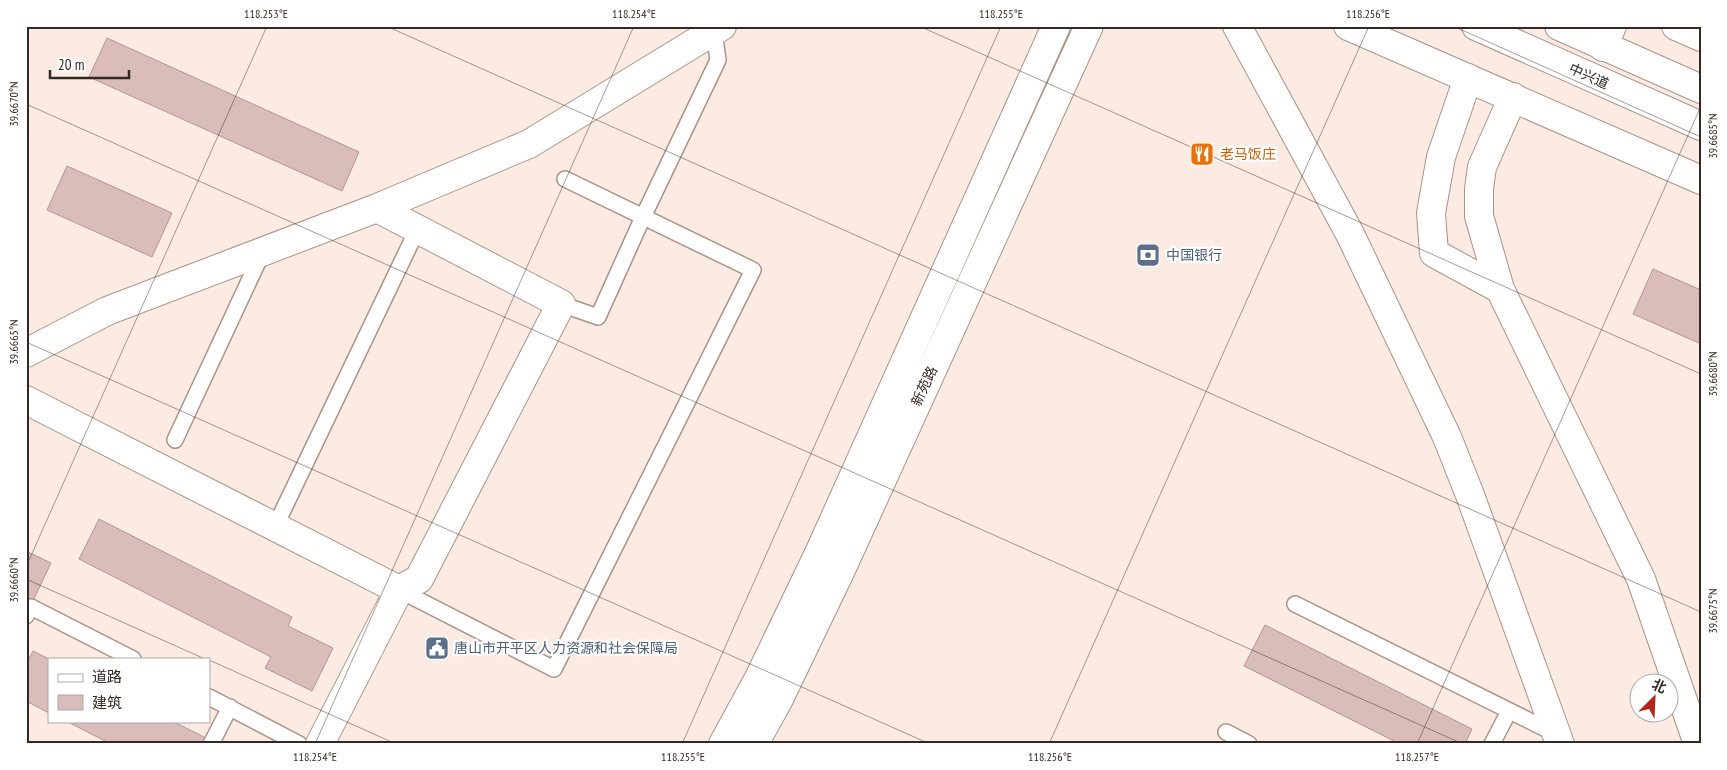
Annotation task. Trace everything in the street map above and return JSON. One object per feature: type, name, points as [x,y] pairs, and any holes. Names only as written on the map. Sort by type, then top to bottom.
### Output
[{"type":"street","name":"新苑路","points":[[724,744],[759,678],[820,551],[1056,26]]},
{"type":"street","name":"新苑路","points":[[754,744],[778,701],[840,572],[1089,26]]},
{"type":"street","points":[[1237,26],[1350,234],[1447,437],[1559,739]]},
{"type":"street","points":[[1348,26],[1701,180]]},
{"type":"street","name":"中兴道","points":[[1476,26],[1701,126]]},
{"type":"street","points":[[1559,26],[1608,36],[1701,89]]},
{"type":"street","points":[[1676,26],[1701,37]]},
{"type":"street","points":[[26,352],[106,311],[377,208],[529,144],[718,29]]},
{"type":"street","points":[[1468,78],[1441,157],[1431,213],[1434,253],[1500,289]]},
{"type":"street","points":[[1513,97],[1482,167],[1479,189],[1479,216],[1500,289],[1640,579],[1698,744]]},
{"type":"street","points":[[320,744],[399,590],[419,578],[561,304],[377,208]]},
{"type":"street","points":[[26,400],[399,590]]},
{"type":"lane","points":[[561,304],[598,317],[643,217],[718,60],[718,29]]},
{"type":"lane","points":[[399,590],[554,670],[753,270],[565,179]]},
{"type":"lane","points":[[275,527],[417,230]]},
{"type":"lane","points":[[175,440],[263,251]]},
{"type":"lane","points":[[1295,604],[1509,711],[1559,739]]},
{"type":"lane","points":[[28,610],[131,658]]},
{"type":"lane","points":[[210,697],[299,744]]},
{"type":"lane","points":[[212,744],[230,707]]},
{"type":"lane","points":[[1492,744],[1509,711]]},
{"type":"lane","points":[[1226,732],[1250,744]]},
{"type":"building","points":[[107,38],[359,152],[342,191],[89,77]]},
{"type":"building","points":[[67,166],[172,213],[152,257],[47,210]]},
{"type":"building","points":[[1653,269],[1701,290],[1701,344],[1633,314]]},
{"type":"building","points":[[99,519],[292,617],[288,626],[333,648],[312,691],[265,668],[271,657],[79,559]]},
{"type":"building","points":[[26,551],[51,563],[31,605],[26,602]]},
{"type":"building","points":[[1265,625],[1472,729],[1465,744],[1400,744],[1244,666]]},
{"type":"building","points":[[33,651],[48,658],[48,712],[26,701],[26,664]]},
{"type":"building","points":[[68,722],[174,722],[206,738],[203,744],[111,744]]},
{"type":"place","name":"老马饭庄","points":[[1202,154]]},
{"type":"place","name":"中国银行","points":[[1148,255]]},
{"type":"place","name":"唐山市开平区人力资源和社会保障局","points":[[437,648]]}]
